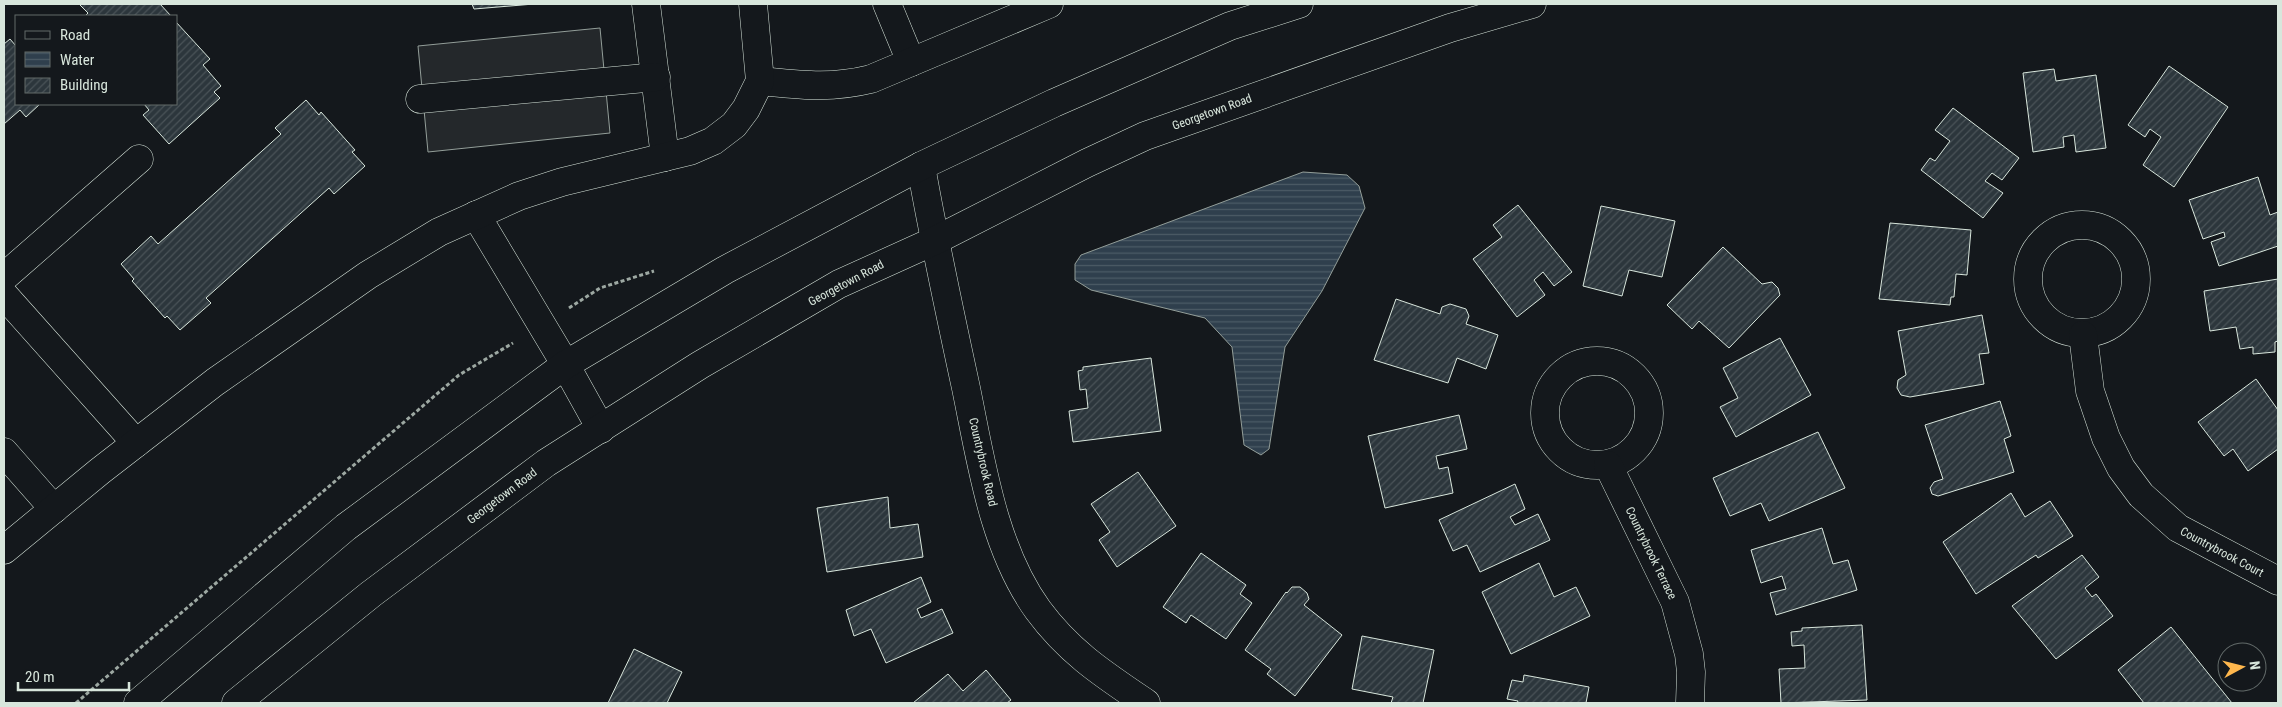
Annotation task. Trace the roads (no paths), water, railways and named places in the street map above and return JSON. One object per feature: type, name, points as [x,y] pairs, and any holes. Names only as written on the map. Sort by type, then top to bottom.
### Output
[{"type":"street","points":[[646,4],[665,157]]},
{"type":"street","points":[[4,550],[215,382],[368,275],[439,232],[519,196],[562,182],[706,146],[734,126],[746,109],[760,81],[753,4]]},
{"type":"street","points":[[887,4],[911,62]]},
{"type":"street","points":[[760,81],[825,87],[847,85],[872,79],[1049,4]]},
{"type":"street","points":[[138,703],[346,528],[565,365],[725,270],[921,166],[1054,103],[1230,26],[1299,4]]},
{"type":"street","name":"Georgetown Road","points":[[236,703],[371,594],[546,463],[700,365],[839,284],[934,241],[1087,163],[1145,136],[1450,28],[1532,4]]},
{"type":"street","points":[[420,99],[656,77]]},
{"type":"street","points":[[4,277],[140,159]]},
{"type":"street","name":"Countrybrook Road","points":[[921,166],[934,241],[987,489],[1006,549],[1028,595],[1071,649],[1083,660],[1146,703]]},
{"type":"street","points":[[476,215],[601,429]]},
{"type":"street","points":[[4,295],[136,443]]},
{"type":"street","name":"Countrybrook Court","points":[[2083,335],[2090,391],[2106,438],[2121,468],[2141,495],[2178,528],[2278,581]]},
{"type":"street","points":[[4,452],[54,509]]},
{"type":"street","name":"Countrybrook Terrace","points":[[1608,465],[1675,602],[1689,654],[1691,672],[1690,703]]},
{"type":"water","points":[[1303,172],[1347,175],[1359,186],[1365,208],[1322,291],[1285,347],[1269,449],[1261,455],[1244,445],[1232,347],[1205,318],[1091,290],[1075,280],[1075,264],[1081,255]]}]
